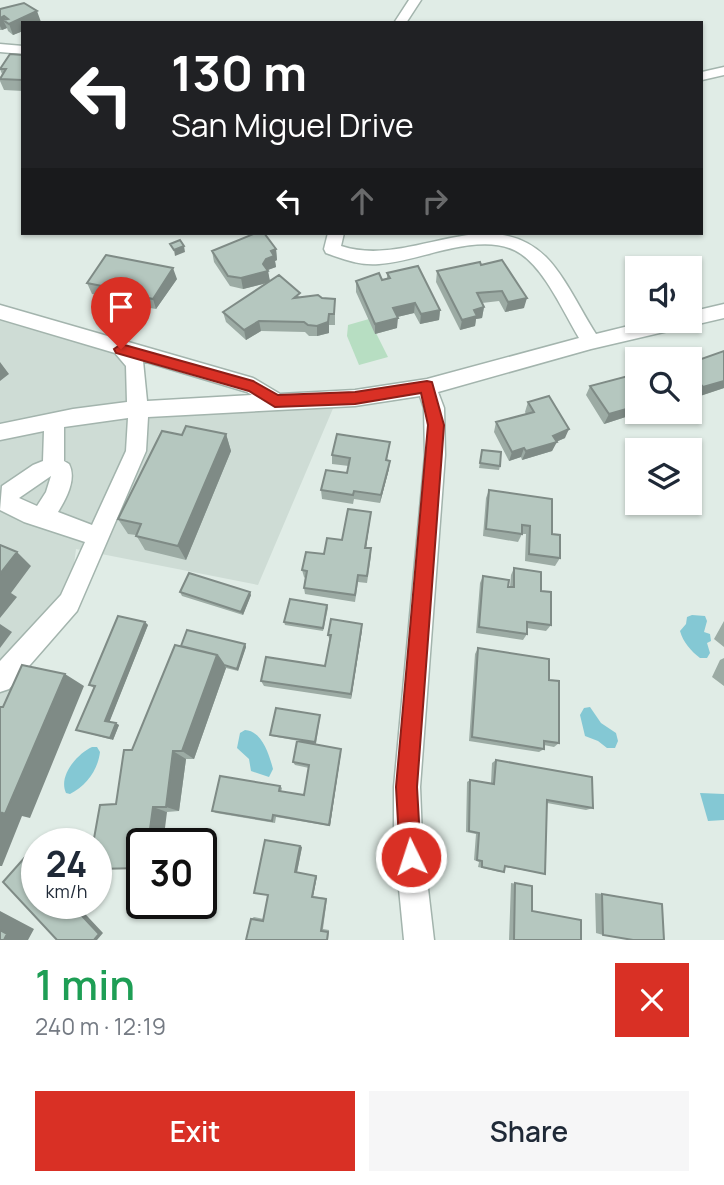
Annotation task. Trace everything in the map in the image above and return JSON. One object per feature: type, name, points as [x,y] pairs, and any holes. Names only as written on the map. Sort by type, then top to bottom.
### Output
[{"type":"street","points":[[401,21],[415,0]]},
{"type":"street","points":[[0,48],[21,50]]},
{"type":"street","points":[[703,76],[724,71]]},
{"type":"street","points":[[334,241],[361,259],[384,258],[491,237],[510,243],[536,254],[591,342]]},
{"type":"street","points":[[702,316],[724,310]]},
{"type":"street","points":[[0,312],[253,386],[275,401]]},
{"type":"street","points":[[0,432],[139,409],[355,398],[427,387],[628,333]]},
{"type":"street","points":[[0,680],[69,603],[136,452],[139,409],[135,364],[121,349]]},
{"type":"street","points":[[419,940],[408,837],[407,787],[435,445],[434,408],[427,387]]},
{"type":"street","points":[[53,466],[54,421]]},
{"type":"street","points":[[41,516],[48,509],[61,484],[62,470],[53,466],[40,471],[10,493],[7,503],[32,515],[98,537]]},
{"type":"shaded area","points":[[0,312],[122,349],[139,408],[337,399],[258,585],[76,549],[69,603],[0,716]]},
{"type":"green space","points":[[369,319],[388,357],[359,365],[347,336],[348,325]]},
{"type":"water","points":[[705,616],[707,621],[704,632],[710,634],[711,641],[707,643],[710,653],[707,658],[700,658],[681,635],[680,631],[686,624],[687,617]]},
{"type":"water","points":[[590,707],[601,723],[616,733],[618,741],[615,748],[607,748],[585,736],[580,715],[584,708]]},
{"type":"water","points":[[245,730],[256,734],[264,744],[273,769],[269,777],[251,771],[249,759],[237,748],[240,733]]},
{"type":"water","points":[[92,747],[97,747],[100,752],[94,771],[81,787],[70,794],[66,793],[64,786],[70,766]]},
{"type":"water","points":[[700,793],[724,794],[724,820],[708,821]]},
{"type":"building","points":[[24,3],[37,11],[9,24],[3,20],[8,19],[4,16],[0,18],[0,9]]},
{"type":"building","points":[[10,54],[21,55],[21,80],[0,79],[6,69],[0,69]]},
{"type":"building","points":[[251,235],[266,235],[276,249],[271,251],[274,256],[266,259],[263,264],[268,271],[241,278],[228,276],[212,251]]},
{"type":"building","points":[[180,240],[184,246],[174,250],[170,244]]},
{"type":"building","points":[[106,255],[173,268],[153,299],[87,283]]},
{"type":"building","points":[[502,260],[527,298],[508,302],[502,291],[477,293],[484,307],[474,310],[477,316],[462,320],[437,271]]},
{"type":"building","points":[[418,266],[440,310],[421,314],[415,303],[393,308],[398,318],[375,324],[356,281],[379,273],[382,280],[390,278],[387,273]]},
{"type":"building","points":[[279,275],[300,293],[294,298],[318,295],[335,299],[334,314],[329,314],[328,322],[317,326],[304,322],[259,321],[244,330],[223,312]]},
{"type":"building","points":[[724,351],[724,381],[703,387],[702,359]]},
{"type":"building","points":[[625,377],[625,409],[609,414],[590,386]]},
{"type":"building","points":[[549,396],[569,429],[553,436],[557,442],[512,452],[496,422],[534,412],[528,402]]},
{"type":"building","points":[[186,426],[226,434],[178,546],[136,536],[141,524],[118,519],[162,431],[182,435]]},
{"type":"building","points":[[337,434],[390,442],[386,460],[390,461],[381,495],[354,491],[353,495],[321,490],[326,470],[347,473],[350,458],[332,455]]},
{"type":"building","points":[[482,450],[501,452],[500,466],[480,463]]},
{"type":"building","points":[[489,490],[552,499],[552,534],[560,535],[560,558],[529,554],[530,526],[522,525],[522,534],[486,529]]},
{"type":"building","points":[[348,509],[371,512],[365,548],[371,548],[367,576],[358,575],[355,595],[304,588],[307,571],[302,570],[306,552],[324,554],[327,538],[342,540]]},
{"type":"building","points":[[0,545],[17,552],[0,574]]},
{"type":"building","points":[[514,568],[541,572],[541,591],[551,592],[551,625],[527,622],[527,634],[479,627],[483,576],[509,580],[508,587],[514,587]]},
{"type":"building","points":[[189,573],[250,592],[241,612],[180,592]]},
{"type":"building","points":[[290,599],[327,605],[323,628],[284,622]]},
{"type":"building","points":[[118,616],[145,622],[105,721],[116,723],[110,738],[76,730],[95,686],[89,685]]},
{"type":"building","points":[[331,619],[362,624],[351,694],[261,681],[266,657],[325,666]]},
{"type":"building","points":[[187,630],[245,644],[237,669],[224,665],[217,655],[181,646]]},
{"type":"building","points":[[175,645],[217,655],[182,751],[173,751],[166,807],[153,807],[150,828],[126,828],[126,868],[112,869],[112,828],[96,828],[100,805],[116,804],[124,750],[132,750]]},
{"type":"building","points":[[478,648],[549,659],[549,680],[559,681],[559,743],[544,741],[544,749],[472,737]]},
{"type":"building","points":[[22,665],[65,674],[5,814],[0,812],[0,707],[3,707]]},
{"type":"building","points":[[276,708],[320,715],[315,742],[270,735]]},
{"type":"building","points":[[297,741],[341,749],[329,825],[273,815],[272,821],[212,811],[220,776],[280,786],[279,791],[304,795],[309,765],[293,762]]},
{"type":"building","points":[[496,760],[592,777],[593,808],[547,800],[545,874],[505,866],[504,872],[482,867],[482,861],[477,860],[479,833],[469,831],[470,780],[494,784]]},
{"type":"building","points":[[265,840],[300,846],[295,872],[316,876],[312,897],[326,899],[321,931],[328,932],[327,940],[246,940],[251,919],[263,921],[268,895],[254,893]]},
{"type":"building","points":[[21,862],[21,901],[3,882]]},
{"type":"building","points":[[515,883],[532,886],[532,911],[581,920],[581,940],[514,940]]},
{"type":"building","points":[[602,894],[662,904],[664,940],[633,940],[603,935]]},
{"type":"building","points":[[37,919],[85,919],[99,934],[94,940],[57,940]]},
{"type":"building","points":[[0,930],[7,934],[4,940],[0,940]]},
{"type":"route","points":[[121,349],[253,386],[275,401],[355,398],[427,387],[436,425],[407,787],[411,857]]}]
